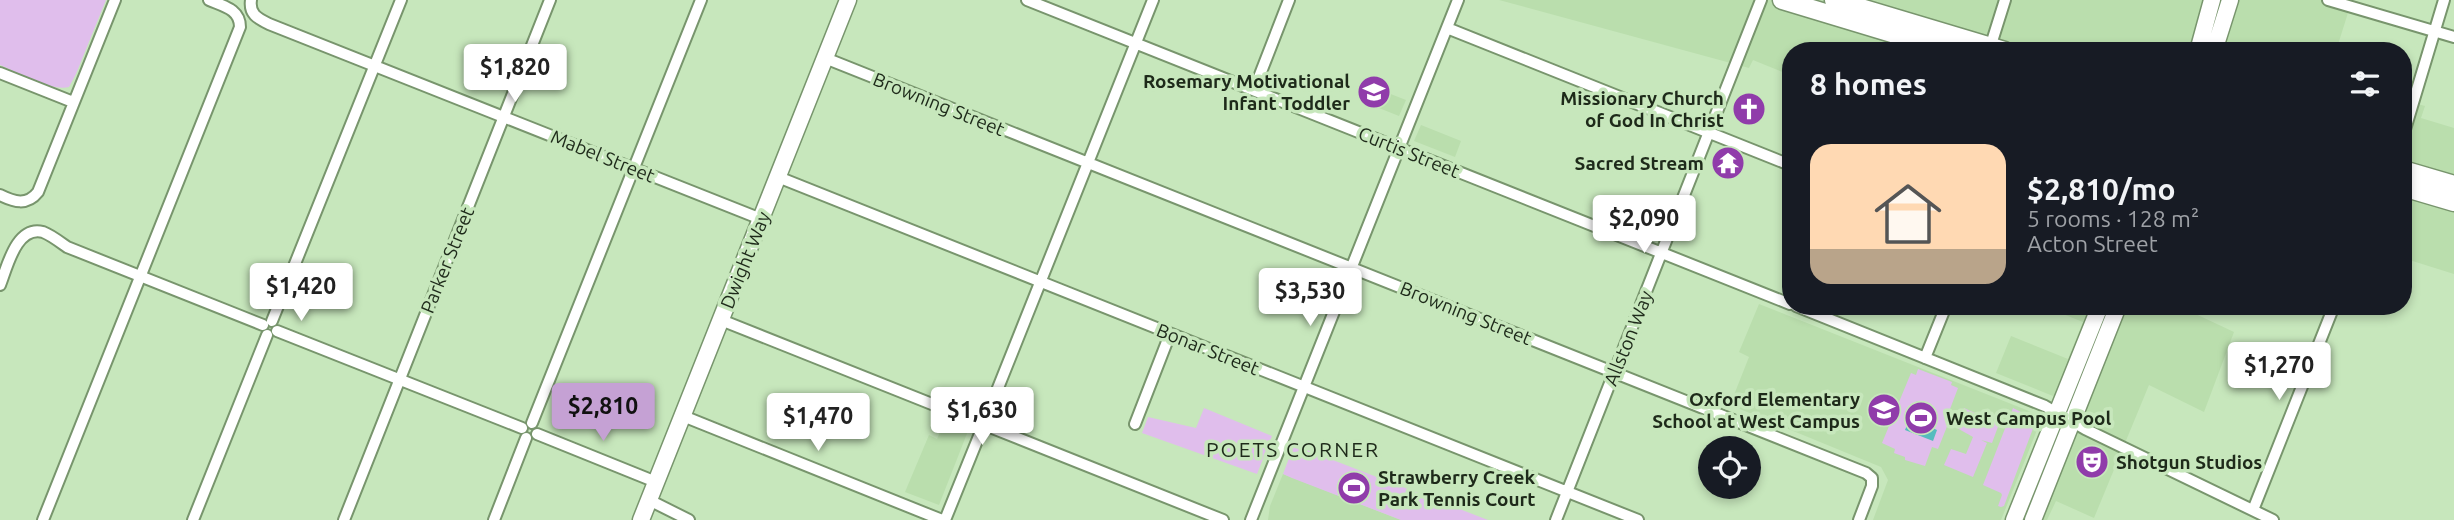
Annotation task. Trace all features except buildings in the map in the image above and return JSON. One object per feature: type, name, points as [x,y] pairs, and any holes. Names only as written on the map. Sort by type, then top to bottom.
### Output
[{"type":"main road","points":[[1782,0],[1921,42]]},
{"type":"main road","points":[[1834,0],[1898,35],[1946,42]]},
{"type":"main road","points":[[2200,42],[2212,0]]},
{"type":"main road","points":[[2217,42],[2230,0]]},
{"type":"main road","name":"Dwight Way","points":[[641,520],[825,58],[844,1]]},
{"type":"main road","points":[[2412,173],[2454,185]]},
{"type":"main road","points":[[2412,190],[2454,202]]},
{"type":"main road","points":[[2014,520],[2096,315]]},
{"type":"main road","points":[[2033,520],[2114,315]]},
{"type":"street","points":[[0,195],[10,200],[29,201],[38,192],[114,0]]},
{"type":"street","points":[[43,520],[239,31],[239,17],[231,9],[209,0]]},
{"type":"street","points":[[193,520],[401,0]]},
{"type":"street","name":"Parker Street","points":[[344,520],[550,0]]},
{"type":"street","points":[[494,520],[701,0]]},
{"type":"street","name":"Curtis Street","points":[[1027,0],[1782,301]]},
{"type":"street","points":[[683,416],[944,520],[1153,0]]},
{"type":"street","points":[[1254,90],[1289,0]]},
{"type":"street","points":[[1251,520],[1458,0]]},
{"type":"street","name":"Allston Way","points":[[1556,520],[1761,0]]},
{"type":"street","points":[[1996,42],[2005,0]]},
{"type":"street","points":[[2328,0],[2454,37]]},
{"type":"street","points":[[2412,106],[2444,0]]},
{"type":"street","name":"Mabel Street","points":[[251,6],[256,18],[269,24],[761,219]]},
{"type":"street","points":[[1447,28],[1782,162]]},
{"type":"street","name":"Browning Street","points":[[825,58],[1866,473],[1872,478],[1872,486],[1859,520]]},
{"type":"street","points":[[0,73],[73,102]]},
{"type":"street","name":"Bonar Street","points":[[778,177],[1638,520]]},
{"type":"street","points":[[0,285],[17,244],[31,232],[44,233],[67,247],[140,277],[656,482]]},
{"type":"street","points":[[1818,315],[2045,405],[2072,422],[2273,520]]},
{"type":"street","points":[[1925,358],[1942,315]]},
{"type":"street","points":[[2253,510],[2330,315]]},
{"type":"street","points":[[721,320],[1223,520]]},
{"type":"street","points":[[1135,424],[1170,334]]},
{"type":"street","points":[[649,500],[689,520]]},
{"type":"shaded area","points":[[0,0],[106,0],[69,87],[53,87],[0,65]]},
{"type":"shaded area","points":[[1499,0],[2352,0],[2339,42],[1782,42],[1782,72],[1753,60],[1749,68]]},
{"type":"shaded area","name":"Rosemary Motivational Infant Toddler","points":[[1365,84],[1406,100],[1399,116],[1359,100]]},
{"type":"shaded area","points":[[2412,102],[2425,106],[2421,118],[2454,128],[2454,274],[2412,261]]},
{"type":"shaded area","points":[[1421,125],[1461,141],[1455,157],[1414,141]]},
{"type":"shaded area","name":"Oxford Elementary School at West Campus","points":[[1759,304],[2039,415],[2041,420],[2001,520],[1873,520],[1888,480],[1881,467],[1730,405],[1749,357],[1739,352]]},
{"type":"shaded area","points":[[2066,315],[2198,315],[2234,332],[2204,412],[2149,385],[2094,518],[2056,501],[2047,520],[2040,520],[2085,409],[1996,373],[2011,336],[2068,359],[2083,322]]},
{"type":"shaded area","name":"West Campus Pool","points":[[1918,369],[1952,382],[1951,385],[1958,388],[1938,449],[1932,447],[1925,466],[1905,460],[1905,457],[1894,453],[1895,449],[1882,443],[1911,373],[1916,375]]},
{"type":"shaded area","points":[[1204,408],[1272,436],[1257,474],[1142,433],[1148,417],[1196,428]]},
{"type":"shaded area","points":[[1964,408],[1999,424],[1992,443],[1981,440],[1987,443],[1973,477],[1944,465],[1951,449],[1966,454],[1973,437],[1957,428]]},
{"type":"shaded area","points":[[2013,408],[2033,418],[2035,423],[2004,506],[2001,507],[1998,506],[2001,493],[1983,485]]},
{"type":"shaded area","points":[[952,425],[968,431],[939,505],[905,492],[929,435],[937,439],[941,430]]},
{"type":"shaded area","points":[[1294,445],[1488,520],[1401,520],[1292,478],[1283,474]]},
{"type":"shaded area","points":[[1283,474],[1401,520],[1268,520],[1270,506]]},
{"type":"water","points":[[1917,401],[1933,407],[1926,425],[1937,430],[1933,441],[1905,430]]},
{"type":"place","name":"Rosemary Motivational Infant Toddler","points":[[1374,92]]},
{"type":"place","name":"Missionary Church of God In Christ","points":[[1749,109]]},
{"type":"place","name":"Sacred Stream","points":[[1728,163]]},
{"type":"place","name":"Oxford Elementary School at West Campus","points":[[1884,410]]},
{"type":"place","name":"West Campus Pool","points":[[1921,418]]},
{"type":"place","name":"Shotgun Studios","points":[[2092,462]]},
{"type":"place","name":"Strawberry Creek Park Tennis Court","points":[[1354,488]]},
{"type":"district","name":"POETS CORNER","points":[[1293,450]]}]
